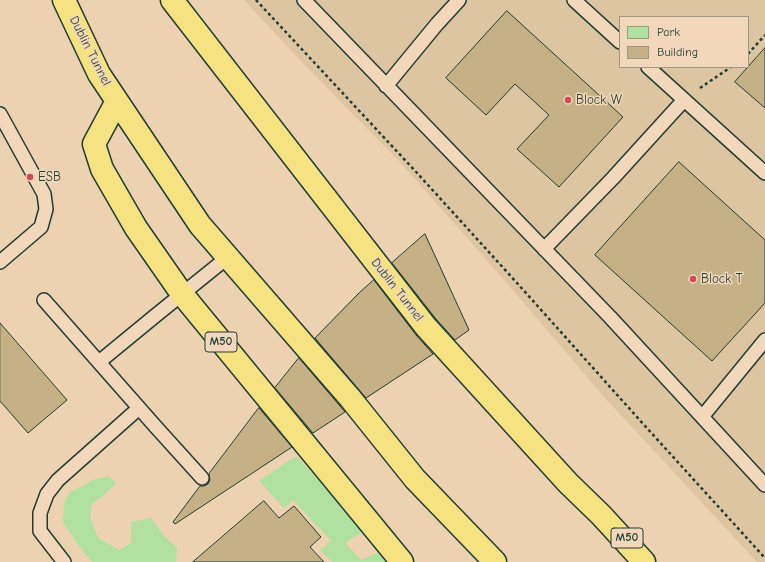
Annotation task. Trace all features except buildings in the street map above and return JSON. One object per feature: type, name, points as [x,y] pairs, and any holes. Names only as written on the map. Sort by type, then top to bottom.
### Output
[{"type":"highway","name":"Dublin Tunnel","points":[[64,0],[99,74],[200,225],[350,398],[415,479],[495,562]]},
{"type":"highway","name":"Dublin Tunnel","points":[[172,0],[426,327],[568,483],[644,562]]},
{"type":"highway","name":"Dublin Tunnel","points":[[117,101],[94,144],[102,169],[136,228],[182,294],[402,562]]},
{"type":"highway","name":"M50","points":[[600,515],[654,562]]},
{"type":"lane","points":[[304,0],[610,317],[765,485]]},
{"type":"lane","points":[[386,86],[437,24],[459,0]]},
{"type":"lane","points":[[574,0],[619,41]]},
{"type":"lane","points":[[649,68],[765,173]]},
{"type":"lane","points":[[544,249],[687,102]]},
{"type":"lane","points":[[0,114],[44,194],[46,209],[41,227],[0,262]]},
{"type":"lane","points":[[99,362],[228,257]]},
{"type":"lane","points":[[44,300],[202,478]]},
{"type":"lane","points":[[702,417],[765,340]]},
{"type":"lane","points":[[64,562],[40,531],[40,513],[47,494],[58,480],[139,408]]},
{"type":"path","points":[[256,0],[517,283],[765,558]]},
{"type":"path","points":[[749,53],[765,36]]},
{"type":"path","points":[[687,102],[705,85],[730,68]]},
{"type":"shaded area","points":[[244,0],[765,0],[765,562],[757,562],[605,398],[499,274],[398,160],[301,61]]},
{"type":"green space","points":[[296,456],[365,530],[345,543],[361,560],[381,551],[390,562],[332,562],[320,550],[331,541],[293,500],[284,508],[259,481]]},
{"type":"green space","points":[[109,476],[116,483],[92,504],[90,517],[98,538],[119,550],[131,543],[131,522],[151,518],[164,536],[177,548],[176,562],[92,562],[79,546],[63,522],[64,503],[69,493],[93,480]]},
{"type":"place","name":"Block W","points":[[568,100]]},
{"type":"place","name":"ESB","points":[[30,177]]},
{"type":"place","name":"Block T","points":[[693,279]]}]
